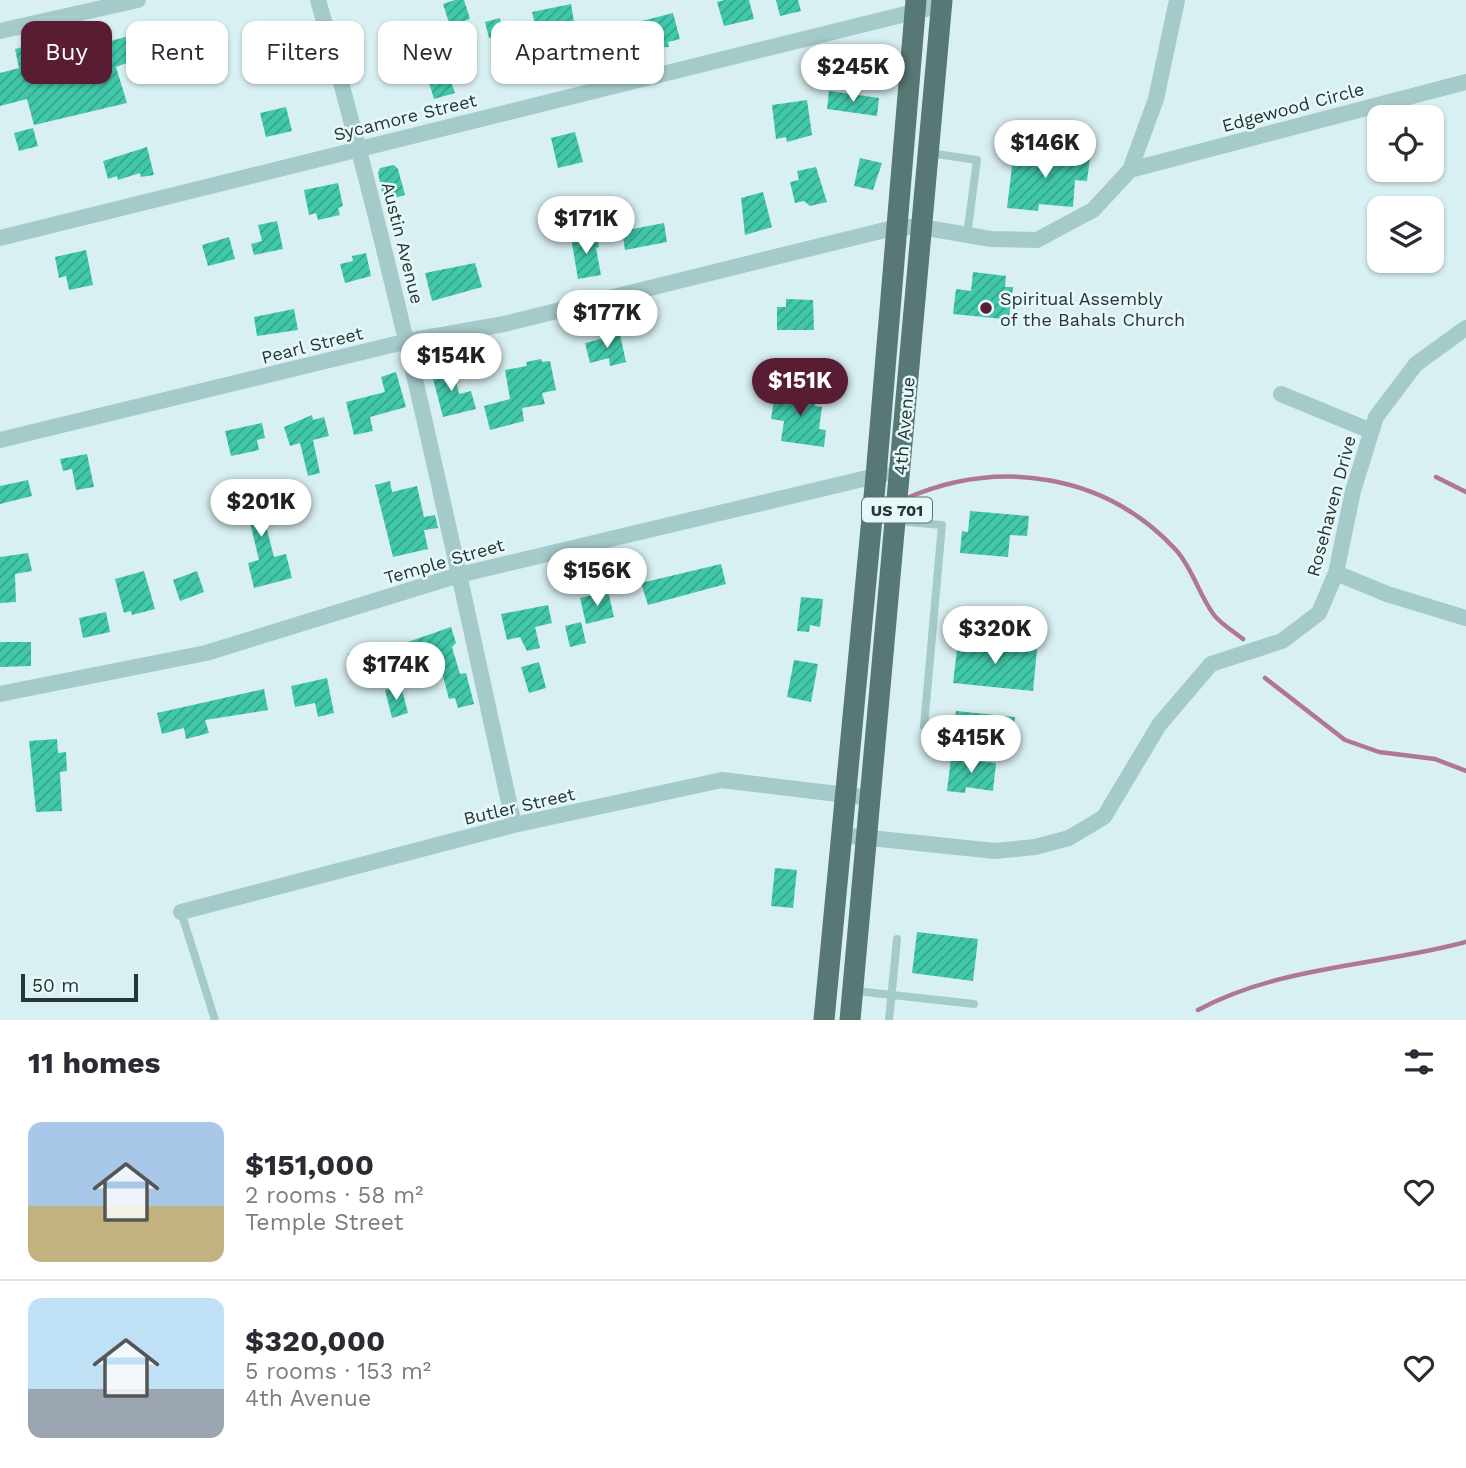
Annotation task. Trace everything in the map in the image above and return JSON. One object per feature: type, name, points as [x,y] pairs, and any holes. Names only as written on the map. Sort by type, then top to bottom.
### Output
[{"type":"main road","name":"4th Avenue","points":[[850,1020],[942,3]]},
{"type":"main road","name":"4th Avenue","points":[[824,1020],[876,476],[915,6]]},
{"type":"street","points":[[0,31],[138,0]]},
{"type":"street","name":"Austin Avenue","points":[[318,0],[360,148],[408,341],[514,825]]},
{"type":"street","points":[[1130,170],[1156,99],[1177,0]]},
{"type":"street","name":"Sycamore Street","points":[[0,238],[915,6],[942,3]]},
{"type":"street","name":"Edgewood Circle","points":[[1130,170],[1466,82]]},
{"type":"street","name":"Pearl Street","points":[[0,440],[408,341],[504,324],[897,227],[921,226],[967,234],[1037,240],[1093,210],[1130,170]]},
{"type":"street","name":"Rosehaven Drive","points":[[841,835],[995,851],[1035,848],[1069,838],[1104,817],[1159,725],[1212,664],[1282,641],[1319,613],[1336,573],[1353,491],[1376,417],[1416,363],[1466,328]]},
{"type":"street","points":[[1280,394],[1371,430]]},
{"type":"street","name":"Temple Street","points":[[0,694],[206,653],[459,575],[900,470]]},
{"type":"street","points":[[1336,573],[1397,598],[1466,618]]},
{"type":"street","name":"Butler Street","points":[[181,912],[514,825],[722,780],[871,798]]},
{"type":"lane","points":[[928,153],[976,160],[967,234]]},
{"type":"lane","points":[[896,521],[942,525],[924,726]]},
{"type":"lane","points":[[181,912],[215,1020]]},
{"type":"lane","points":[[889,1020],[897,939]]},
{"type":"lane","points":[[853,990],[974,1004]]},
{"type":"building","points":[[464,0],[470,19],[448,21],[443,4]]},
{"type":"building","points":[[749,0],[754,19],[724,26],[717,2]]},
{"type":"building","points":[[776,0],[798,0],[801,11],[780,16]]},
{"type":"building","points":[[571,4],[574,21],[534,21],[532,12]]},
{"type":"building","points":[[673,13],[680,39],[668,42],[669,47],[664,47],[664,21],[642,21]]},
{"type":"building","points":[[500,18],[501,21],[491,21],[491,37],[489,38],[485,22]]},
{"type":"building","points":[[126,37],[126,63],[116,67],[127,103],[34,125],[27,99],[0,106],[0,73],[19,68],[15,49],[21,47],[21,84],[112,84],[112,41]]},
{"type":"building","points":[[430,84],[452,84],[455,93],[434,99]]},
{"type":"building","points":[[829,91],[879,98],[877,116],[827,109]]},
{"type":"building","points":[[807,100],[812,135],[787,142],[786,137],[776,139],[772,105]]},
{"type":"building","points":[[286,107],[292,131],[266,137],[260,113]]},
{"type":"building","points":[[33,128],[38,146],[19,151],[14,133]]},
{"type":"building","points":[[575,132],[583,162],[558,168],[551,138]]},
{"type":"building","points":[[147,147],[154,175],[141,177],[140,173],[118,180],[117,176],[108,179],[103,161]]},
{"type":"building","points":[[1014,150],[1090,158],[1087,181],[1075,180],[1073,207],[1039,204],[1038,211],[1007,208]]},
{"type":"building","points":[[860,158],[882,163],[873,190],[854,186]]},
{"type":"building","points":[[394,165],[398,169],[405,195],[384,201],[378,173],[380,168]]},
{"type":"building","points":[[816,167],[827,202],[810,206],[804,201],[795,203],[790,182],[799,180],[797,171]]},
{"type":"building","points":[[338,183],[343,206],[338,208],[340,215],[318,220],[316,213],[309,215],[304,190]]},
{"type":"building","points":[[763,192],[772,227],[745,235],[741,198]]},
{"type":"building","points":[[277,221],[283,249],[254,255],[251,244],[262,241],[258,225]]},
{"type":"building","points":[[664,223],[667,242],[625,250],[622,231]]},
{"type":"building","points":[[597,233],[599,247],[596,248],[601,275],[578,279],[571,238]]},
{"type":"building","points":[[229,237],[235,259],[208,266],[202,245]]},
{"type":"building","points":[[86,250],[93,285],[69,290],[66,276],[59,278],[55,257]]},
{"type":"building","points":[[366,253],[371,276],[345,283],[340,264],[353,261],[352,256]]},
{"type":"building","points":[[475,263],[482,287],[432,301],[425,273]]},
{"type":"building","points":[[973,272],[1006,276],[1005,287],[1013,287],[1009,317],[1003,316],[1003,319],[953,314],[956,289],[971,291]]},
{"type":"building","points":[[786,299],[813,300],[814,330],[777,330],[777,307],[786,307]]},
{"type":"building","points":[[294,309],[298,330],[257,336],[254,317]]},
{"type":"building","points":[[620,334],[626,362],[610,366],[609,358],[590,363],[585,343]]},
{"type":"building","points":[[541,359],[542,362],[550,361],[556,390],[542,393],[545,404],[522,408],[524,421],[490,430],[484,406],[510,399],[505,370],[527,366],[526,362]]},
{"type":"building","points":[[452,366],[459,394],[471,391],[476,409],[443,417],[431,371]]},
{"type":"building","points":[[396,372],[406,407],[370,417],[373,431],[354,435],[346,402],[385,392],[381,377]]},
{"type":"building","points":[[787,388],[817,392],[815,406],[822,407],[819,429],[826,430],[824,447],[781,441],[784,421],[771,419],[774,400],[785,401]]},
{"type":"building","points":[[312,415],[313,420],[324,417],[329,436],[313,440],[320,473],[308,476],[300,443],[290,446],[284,427]]},
{"type":"building","points":[[262,423],[265,438],[257,440],[259,450],[231,456],[225,431]]},
{"type":"building","points":[[87,454],[94,487],[76,490],[72,469],[63,471],[60,459]]},
{"type":"building","points":[[28,480],[32,496],[0,504],[0,486]]},
{"type":"building","points":[[390,481],[392,492],[417,486],[424,517],[435,515],[438,528],[424,530],[428,549],[393,557],[375,485]]},
{"type":"building","points":[[269,491],[274,511],[263,514],[274,557],[286,554],[292,578],[254,588],[248,563],[259,560],[249,518],[232,523],[226,502]]},
{"type":"building","points":[[970,511],[1029,516],[1027,536],[1010,535],[1008,557],[960,553],[962,531],[968,532]]},
{"type":"building","points":[[28,553],[32,571],[15,574],[16,602],[0,603],[0,557]]},
{"type":"building","points":[[721,564],[726,584],[648,605],[641,583]]},
{"type":"building","points":[[144,571],[155,609],[132,615],[131,611],[124,613],[115,579]]},
{"type":"building","points":[[197,571],[204,592],[180,601],[173,580]]},
{"type":"building","points":[[608,591],[614,617],[586,624],[580,598]]},
{"type":"building","points":[[801,597],[823,599],[820,627],[810,625],[809,632],[797,631]]},
{"type":"building","points":[[548,605],[552,623],[535,627],[540,648],[527,651],[520,637],[507,640],[501,614]]},
{"type":"building","points":[[106,612],[110,632],[83,638],[79,618]]},
{"type":"building","points":[[581,622],[586,643],[570,647],[565,626]]},
{"type":"building","points":[[451,627],[456,643],[452,647],[460,674],[466,673],[474,704],[458,708],[455,698],[449,699],[439,661],[429,664],[427,656],[410,661],[405,643]]},
{"type":"building","points":[[958,641],[1037,649],[1033,691],[953,683]]},
{"type":"building","points":[[0,642],[31,642],[31,666],[0,667]]},
{"type":"building","points":[[383,647],[384,671],[352,677],[348,654]]},
{"type":"building","points":[[794,660],[818,664],[811,702],[787,697]]},
{"type":"building","points":[[539,662],[546,688],[529,693],[521,667]]},
{"type":"building","points":[[327,678],[334,713],[318,717],[315,703],[295,707],[291,686]]},
{"type":"building","points":[[401,686],[408,713],[392,718],[385,690]]},
{"type":"building","points":[[264,689],[268,710],[205,720],[209,733],[186,739],[184,728],[162,734],[157,713]]},
{"type":"building","points":[[956,711],[1015,717],[1012,739],[953,733]]},
{"type":"building","points":[[57,739],[58,753],[66,752],[67,771],[60,772],[62,811],[36,812],[29,741]]},
{"type":"building","points":[[951,758],[996,763],[993,791],[966,787],[965,793],[947,791]]},
{"type":"building","points":[[775,868],[797,870],[793,908],[771,906]]},
{"type":"building","points":[[917,932],[978,939],[973,981],[912,973]]},
{"type":"waterway","points":[[905,499],[940,486],[977,479],[1013,477],[1049,480],[1084,489],[1117,504],[1148,524],[1176,550],[1214,615],[1243,639]]},
{"type":"waterway","points":[[1436,477],[1466,492]]},
{"type":"waterway","points":[[1265,678],[1345,740],[1379,752],[1435,759],[1466,771]]},
{"type":"waterway","points":[[1198,1010],[1229,995],[1295,975],[1466,942]]},
{"type":"place","name":"Spiritual Assembly of the Bahals Church","points":[[986,308]]}]
